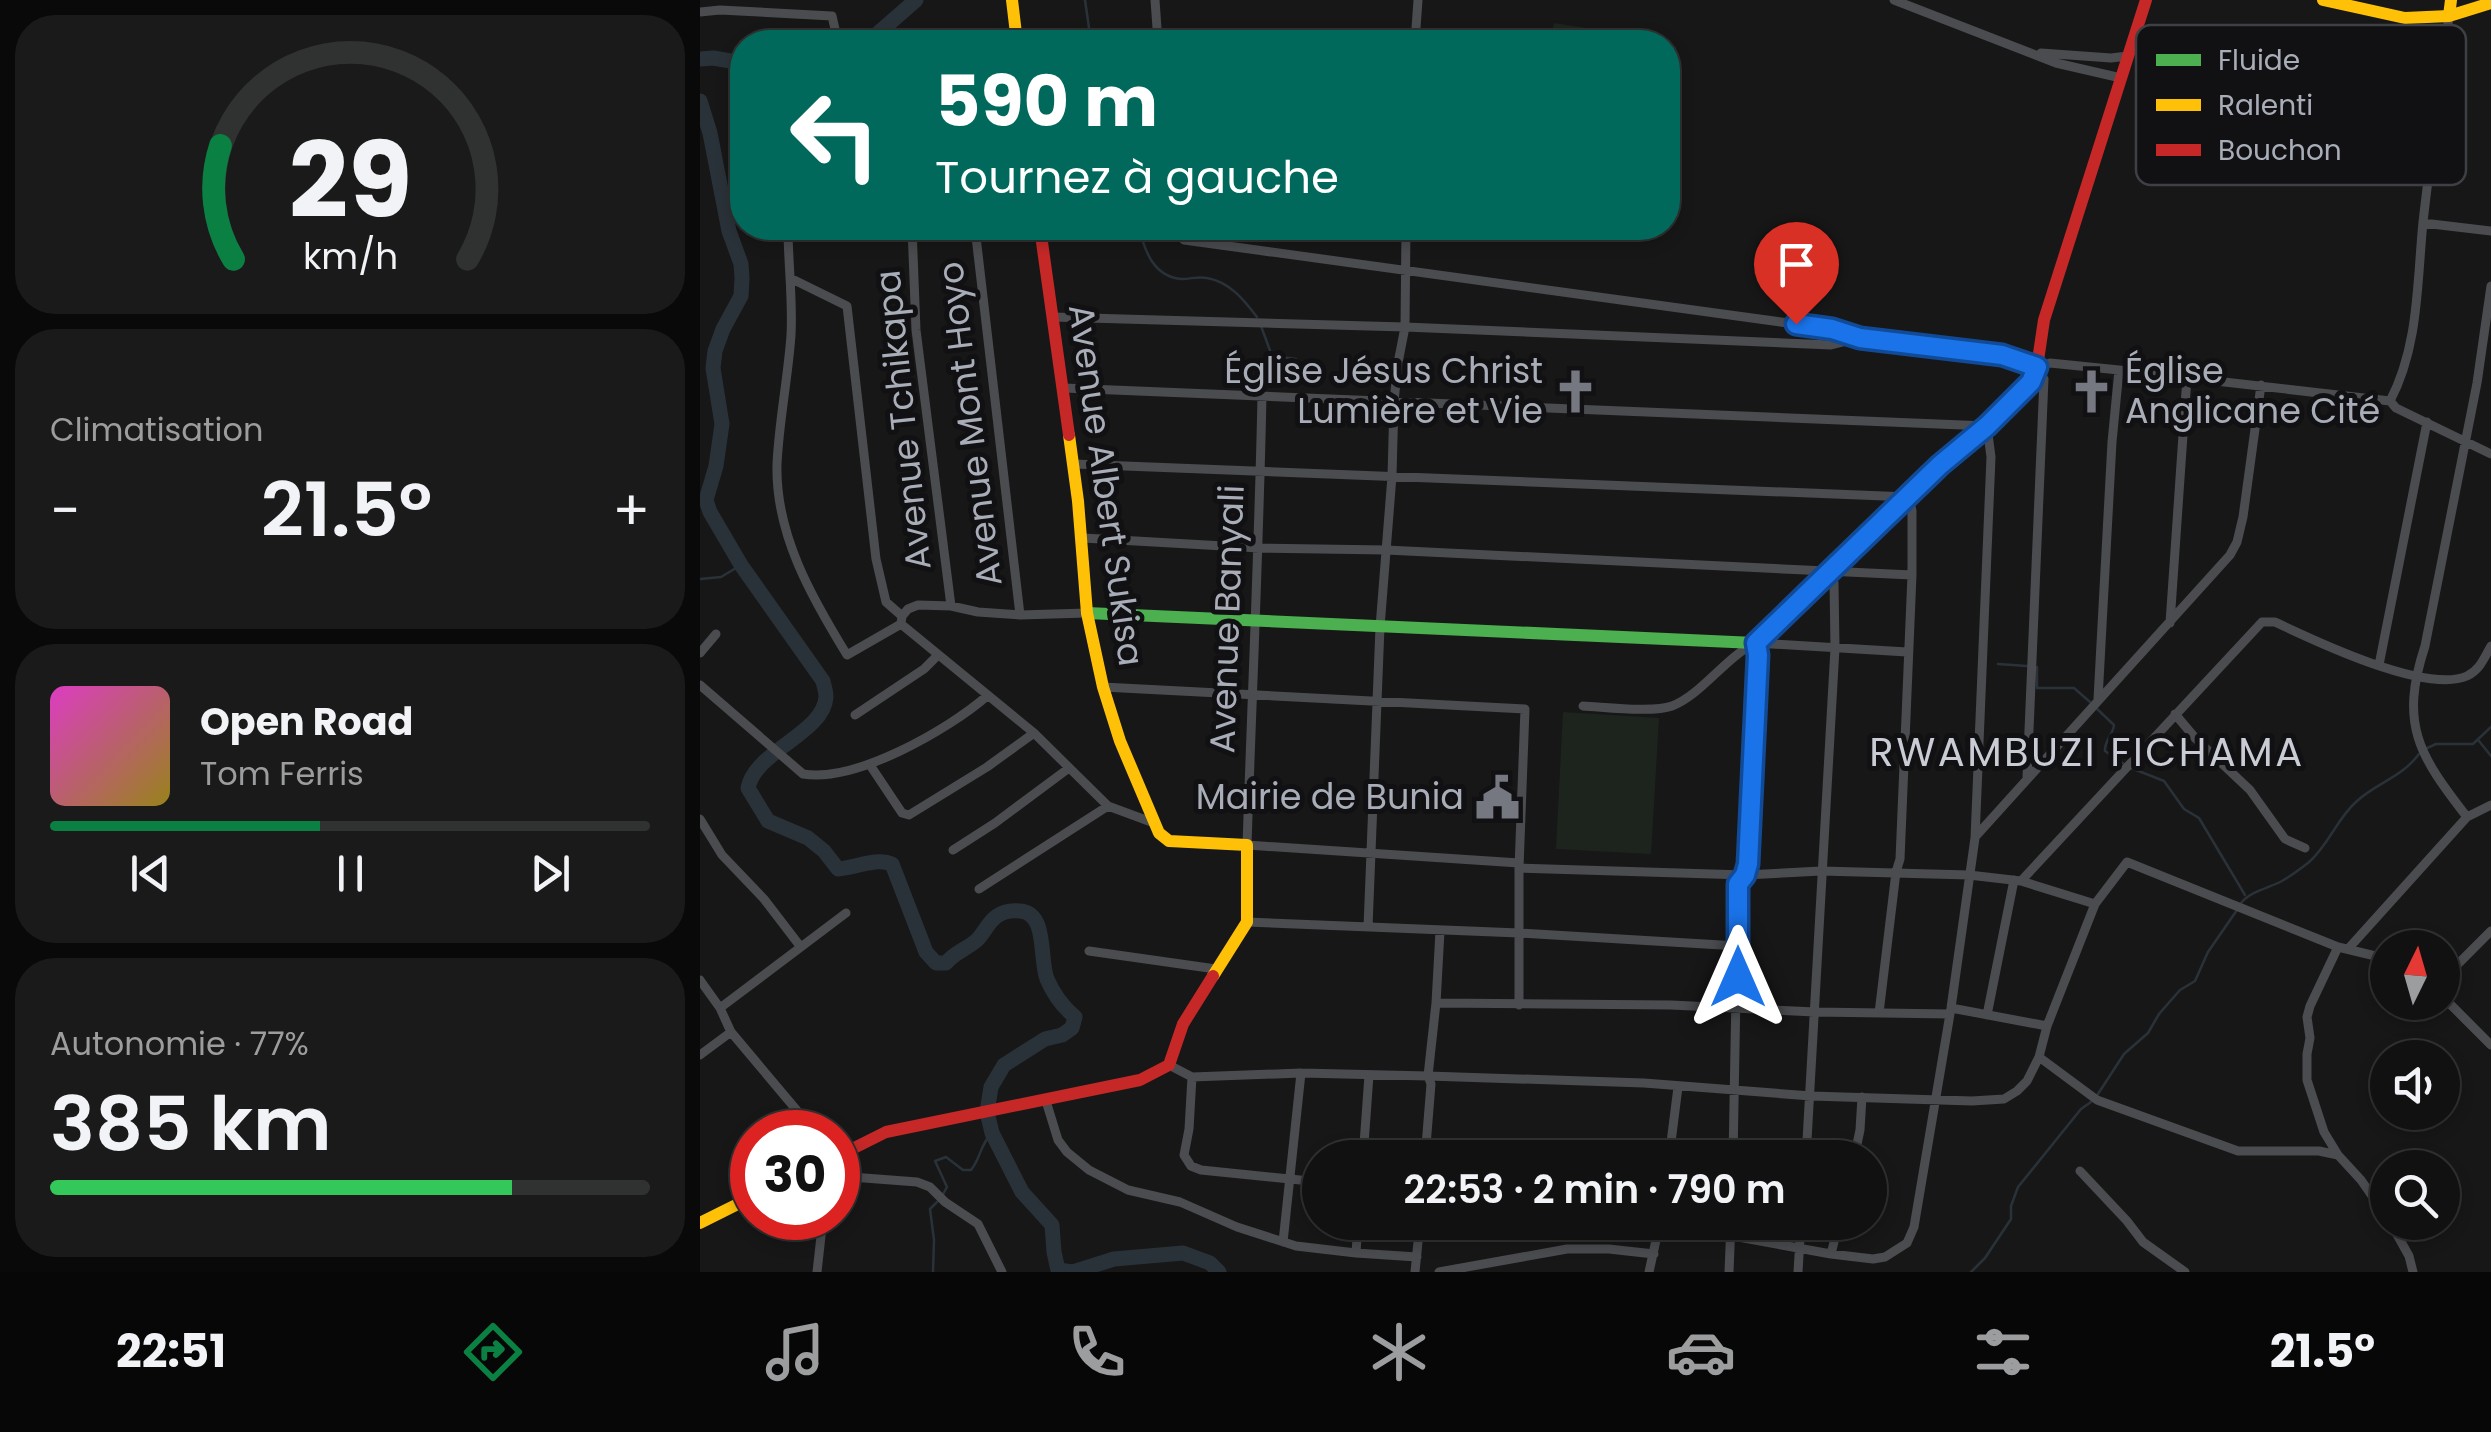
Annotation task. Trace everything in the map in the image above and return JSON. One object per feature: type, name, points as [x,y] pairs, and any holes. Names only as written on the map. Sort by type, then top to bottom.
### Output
[{"type":"street","points":[[1012,0],[1016,30]]},
{"type":"street","points":[[1155,0],[1157,30]]},
{"type":"street","points":[[1417,30],[1418,0]]},
{"type":"street","points":[[1894,0],[2056,63],[2121,78]]},
{"type":"street","points":[[2138,25],[2146,0]]},
{"type":"street","points":[[2322,0],[2405,18],[2448,16],[2491,3]]},
{"type":"street","points":[[2447,25],[2450,0]]},
{"type":"street","points":[[700,12],[832,16],[836,30]]},
{"type":"street","points":[[1584,706],[1667,708],[1682,702],[1742,649],[1756,643],[2031,382],[2044,320],[2136,31]]},
{"type":"street","points":[[2031,52],[2128,56]]},
{"type":"street","points":[[2390,401],[2401,381],[2414,326],[2428,185]]},
{"type":"street","points":[[2423,223],[2491,231]]},
{"type":"street","points":[[788,240],[791,332],[777,466],[786,529],[804,580],[848,655],[902,620],[908,609],[918,606],[1020,615],[1087,613],[1907,652]]},
{"type":"street","name":"Avenue Tchikapa","points":[[912,240],[916,330],[951,606]]},
{"type":"street","name":"Avenue Mont Hoyo","points":[[976,240],[1020,615]]},
{"type":"street","name":"Avenue Albert Sukisa","points":[[1042,240],[1083,538],[1087,613],[1120,741],[1154,824]]},
{"type":"street","points":[[1184,240],[1832,329],[1860,338],[2002,355],[2037,367],[2050,364],[2119,370],[2390,401],[2396,408],[2491,454]]},
{"type":"street","points":[[1368,927],[1394,401],[1406,326],[1405,240]]},
{"type":"street","points":[[790,278],[848,306],[876,559],[886,602],[937,656],[1034,733],[1108,806],[1154,824],[1169,840],[1519,865],[1745,875],[1821,871],[1969,875],[2018,881],[2094,904]]},
{"type":"street","points":[[2467,817],[2438,780],[2414,727],[2412,708],[2466,440],[2491,286]]},
{"type":"street","points":[[1053,317],[1406,326],[1830,346],[1860,338]]},
{"type":"street","points":[[2027,778],[2044,379],[2037,367]]},
{"type":"street","points":[[2095,702],[2119,370]]},
{"type":"street","points":[[2170,622],[2187,377]]},
{"type":"street","points":[[1975,838],[2218,569],[2237,542],[2261,385]]},
{"type":"street","points":[[1064,388],[1987,426]]},
{"type":"street","name":"Avenue Banyali","points":[[1246,846],[1262,395]]},
{"type":"street","points":[[2379,666],[2427,422]]},
{"type":"street","points":[[1753,1240],[1872,1259],[1885,1257],[1907,1243],[1914,1228],[1975,838],[1990,457],[1987,426]]},
{"type":"street","points":[[1074,464],[1909,497]]},
{"type":"street","points":[[1878,1013],[1900,859],[1912,575],[1909,497]]},
{"type":"street","points":[[1083,538],[1912,575]]},
{"type":"street","points":[[1807,1140],[1835,648],[1834,582],[1830,570]]},
{"type":"street","points":[[1987,1016],[2018,881],[2262,622],[2274,622],[2379,666],[2416,676],[2454,680],[2479,668],[2491,646]]},
{"type":"street","points":[[700,652],[716,634]]},
{"type":"street","points":[[1734,1140],[1738,884],[1745,875],[1749,845],[1756,643]]},
{"type":"street","points":[[855,716],[937,656]]},
{"type":"street","points":[[700,686],[803,774],[814,776],[870,765],[929,738],[968,713],[986,696]]},
{"type":"street","points":[[1103,687],[1525,710],[1519,1005]]},
{"type":"street","points":[[2175,714],[2250,790],[2285,839],[2305,848]]},
{"type":"street","points":[[870,765],[902,813],[909,815],[1034,733]]},
{"type":"street","points":[[953,850],[1070,768]]},
{"type":"street","points":[[2370,1193],[2338,1155],[2316,1112],[2307,1080],[2310,1006],[2343,948],[2467,817],[2491,805]]},
{"type":"street","points":[[979,889],[1108,806]]},
{"type":"street","points":[[700,819],[722,855],[764,899],[800,946]]},
{"type":"street","points":[[860,1145],[886,1132],[1140,1080],[1169,1065],[1183,1024],[1247,922],[1246,846]]},
{"type":"street","points":[[1169,1065],[1192,1077],[1300,1072],[1644,1083],[1811,1096],[1972,1102],[2004,1099],[2027,1081],[2040,1057],[2047,1026],[2094,904],[2127,862],[2343,948],[2370,954]]},
{"type":"street","points":[[720,1008],[846,913]]},
{"type":"street","points":[[1247,922],[1738,946]]},
{"type":"street","points":[[1426,1140],[1440,931]]},
{"type":"street","points":[[2460,962],[2491,931]]},
{"type":"street","points":[[1089,951],[1216,969]]},
{"type":"street","points":[[700,980],[732,1032],[796,1110]]},
{"type":"street","points":[[1436,1003],[1671,1005],[1878,1013],[1950,1011],[2047,1026]]},
{"type":"street","points":[[2460,1014],[2491,1045]]},
{"type":"street","points":[[700,1055],[732,1032]]},
{"type":"street","points":[[2040,1057],[2094,1098],[2238,1151],[2319,1151],[2338,1155]]},
{"type":"street","points":[[1283,1242],[1300,1072]]},
{"type":"street","points":[[1364,1140],[1369,1075]]},
{"type":"street","points":[[1192,1077],[1184,1155],[1191,1166],[1302,1180]]},
{"type":"street","points":[[1671,1140],[1678,1087]]},
{"type":"street","points":[[1858,1140],[1862,1097]]},
{"type":"street","points":[[1046,1101],[1058,1140],[1067,1152],[1089,1170],[1128,1190],[1180,1202],[1283,1242],[1417,1257]]},
{"type":"street","points":[[2080,1171],[2143,1242],[2185,1272]]},
{"type":"street","points":[[860,1178],[917,1182],[930,1187],[978,1224],[1002,1272]]},
{"type":"street","points":[[700,1223],[730,1208]]},
{"type":"street","points":[[818,1272],[821,1240]]},
{"type":"street","points":[[1356,1253],[1357,1240]]},
{"type":"street","points":[[1415,1272],[1418,1240]]},
{"type":"street","points":[[1649,1272],[1656,1240]]},
{"type":"street","points":[[1729,1272],[1730,1240]]},
{"type":"street","points":[[1798,1272],[1800,1240]]},
{"type":"street","points":[[1831,1254],[1834,1240]]},
{"type":"street","points":[[2399,1240],[2413,1272]]},
{"type":"street","points":[[1439,1272],[1567,1249],[1654,1254]]},
{"type":"shaded area","points":[[1554,23],[1598,30],[1553,30]]},
{"type":"shaded area","points":[[1563,712],[1659,718],[1651,854],[1556,849]]},
{"type":"waterway","points":[[882,30],[916,0]]},
{"type":"waterway","points":[[1085,0],[1089,30]]},
{"type":"waterway","points":[[700,59],[730,61]]},
{"type":"waterway","points":[[700,101],[730,234]]},
{"type":"waterway","points":[[732,240],[741,264],[741,296],[715,351],[713,368],[722,424],[706,500],[741,565],[823,681],[826,695],[814,721],[763,763],[748,788],[768,821],[808,838],[838,869],[872,862],[892,864],[926,952],[936,963],[946,963],[973,943],[1002,913],[1020,911],[1035,920],[1047,979],[1075,1017],[1072,1028],[1062,1035],[1045,1039],[1004,1065],[991,1087],[987,1112],[992,1133],[1022,1192],[1052,1225],[1058,1270],[1073,1272],[1114,1259],[1183,1253],[1210,1263],[1219,1272]]},
{"type":"waterway","points":[[1143,240],[1148,254],[1164,274],[1223,283],[1257,317]]},
{"type":"waterway","points":[[1261,326],[1272,356],[1296,359]]},
{"type":"waterway","points":[[700,579],[721,577],[741,565]]},
{"type":"waterway","points":[[1998,664],[2027,666]]},
{"type":"waterway","points":[[2037,667],[2037,688],[2074,688],[2090,702]]},
{"type":"waterway","points":[[2095,707],[2114,725],[2105,751],[2124,764]]},
{"type":"waterway","points":[[2425,749],[2436,744],[2473,744],[2491,727]]},
{"type":"waterway","points":[[2479,741],[2491,756]]},
{"type":"waterway","points":[[2241,903],[2308,863],[2350,808],[2405,769],[2419,754]]},
{"type":"waterway","points":[[2131,768],[2164,781],[2184,809],[2199,818],[2245,895]]},
{"type":"waterway","points":[[2096,1097],[2124,1054],[2148,1033],[2180,990],[2195,981],[2208,952],[2237,910]]},
{"type":"waterway","points":[[1971,1272],[2011,1219],[2018,1187],[2081,1109],[2091,1102]]},
{"type":"waterway","points":[[942,1196],[947,1187],[935,1161],[946,1157],[963,1170],[971,1170],[992,1133]]},
{"type":"waterway","points":[[933,1272],[930,1209],[937,1202]]},
{"type":"traffic: fast","points":[[1087,613],[1755,643],[1900,504]]},
{"type":"traffic: slow","points":[[1012,0],[1016,30]]},
{"type":"traffic: slow","points":[[2323,0],[2405,18],[2449,16],[2491,3]]},
{"type":"traffic: slow","points":[[2449,16],[2451,0]]},
{"type":"traffic: slow","points":[[1069,435],[1087,613],[1103,687],[1120,741],[1159,833],[1169,841],[1247,845],[1247,922],[1213,976]]},
{"type":"traffic: slow","points":[[700,1223],[730,1208]]},
{"type":"traffic: jam","points":[[2138,25],[2146,0]]},
{"type":"traffic: jam","points":[[1900,504],[2031,383],[2044,320],[2136,31]]},
{"type":"traffic: jam","points":[[1042,240],[1069,435]]},
{"type":"traffic: jam","points":[[860,1145],[886,1132],[1140,1080],[1169,1065],[1183,1024],[1213,976]]},
{"type":"place","name":"Église Jésus Christ Lumière et Vie","points":[[1576,391]]},
{"type":"place","name":"Église Anglicane Cité","points":[[2092,391]]},
{"type":"place","name":"Mairie de Bunia","points":[[1497,797]]},
{"type":"district","name":"RWAMBUZI FICHAMA","points":[[2087,752]]},
{"type":"route","points":[[1738,977],[1738,884],[1748,864],[1756,643],[1940,465],[1987,426],[2031,382],[2037,367],[2002,355],[1860,338],[1796,324]]}]
